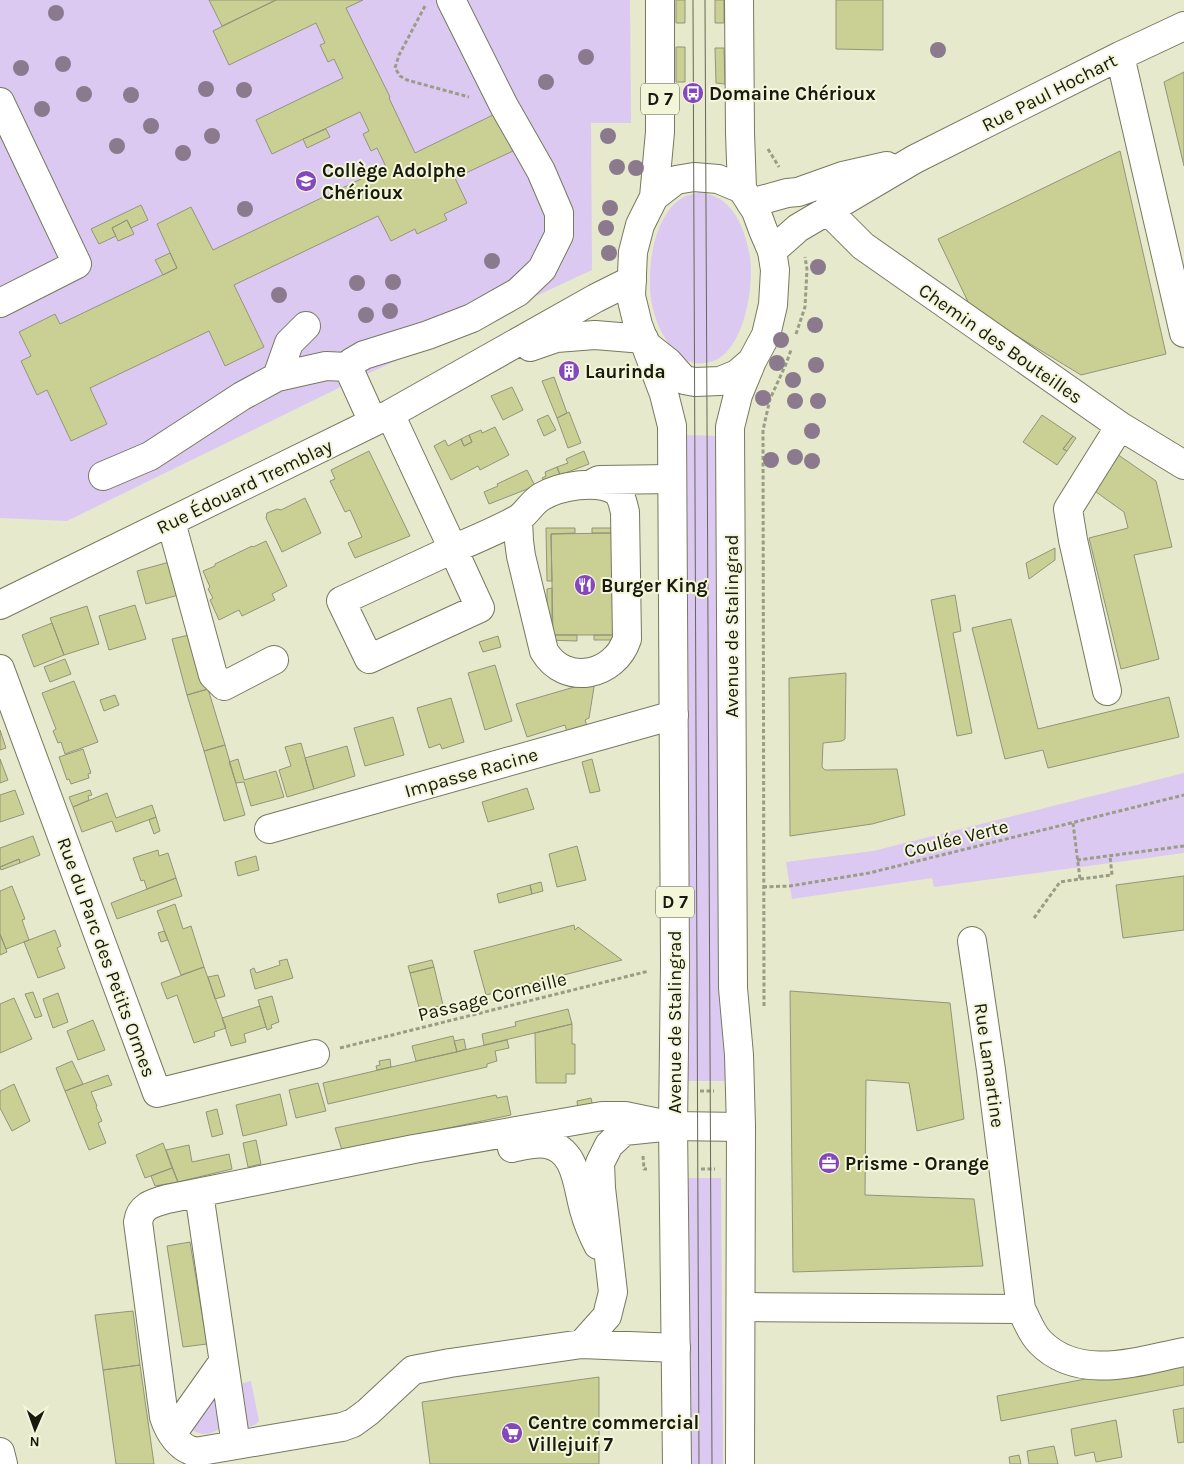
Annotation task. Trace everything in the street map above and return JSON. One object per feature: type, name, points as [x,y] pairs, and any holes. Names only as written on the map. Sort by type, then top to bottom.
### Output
[{"type":"street","points":[[348,367],[352,362],[364,355],[428,335],[472,318],[518,292],[542,269],[559,234],[559,213],[541,171],[504,106],[451,0]]},
{"type":"street","name":"D 7","points":[[645,342],[638,325],[632,296],[633,252],[640,225],[654,197],[660,132],[660,0]]},
{"type":"street","points":[[645,342],[668,362],[684,380],[695,382],[720,381],[737,374],[752,361],[766,335],[773,305],[775,270],[772,251],[756,211],[747,196],[740,133],[739,0]]},
{"type":"street","name":"Rue Paul Hochart","points":[[772,251],[798,228],[915,159],[1184,26]]},
{"type":"street","points":[[1120,56],[1184,333]]},
{"type":"street","points":[[0,102],[77,264],[0,303]]},
{"type":"street","name":"Rue Paul Hochart","points":[[747,196],[798,192],[843,176],[915,159]]},
{"type":"street","name":"D 7","points":[[654,197],[676,180],[694,177],[718,179],[747,196]]},
{"type":"street","name":"Chemin des Bouteilles","points":[[827,210],[863,246],[1120,426],[1184,465]]},
{"type":"street","name":"Rue Édouard Tremblay","points":[[0,605],[381,418],[596,298],[632,280]]},
{"type":"street","points":[[277,377],[289,343],[306,326]]},
{"type":"street","name":"Rue Édouard Tremblay","points":[[486,361],[556,338],[595,335],[645,342]]},
{"type":"street","name":"Avenue de Stalingrad","points":[[645,342],[664,394],[672,426],[675,965],[673,1126],[677,1464]]},
{"type":"street","name":"Avenue de Stalingrad","points":[[740,1464],[741,1126],[739,1055],[733,988],[730,427],[738,395],[752,361]]},
{"type":"street","points":[[104,476],[150,456],[242,396],[277,377],[326,366],[348,367]]},
{"type":"street","points":[[348,367],[381,418],[453,549],[480,608],[369,659],[342,601],[453,549],[518,519],[529,507],[547,494],[568,486],[589,485],[616,491],[622,501],[624,512],[627,639],[621,654],[612,663],[601,670],[579,673],[567,671],[559,668],[552,662],[544,651],[521,556],[518,519]]},
{"type":"street","points":[[1107,691],[1073,540],[1068,508],[1120,426]]},
{"type":"street","points":[[589,485],[599,480],[672,479]]},
{"type":"street","points":[[171,522],[213,675],[224,686],[274,660]]},
{"type":"street","name":"Rue du Parc des Petits Ormes","points":[[0,669],[157,1093],[315,1054]]},
{"type":"street","name":"Impasse Racine","points":[[268,829],[674,715]]},
{"type":"street","name":"Rue Lamartine","points":[[972,941],[991,1070],[1021,1308],[1032,1331],[1040,1342],[1053,1353],[1068,1361],[1090,1365],[1107,1366],[1184,1352]]},
{"type":"street","points":[[673,1126],[625,1116],[602,1116],[423,1147],[152,1203],[141,1211],[138,1222],[164,1417],[172,1434],[180,1444],[188,1450],[195,1452],[342,1428],[353,1423],[368,1412],[413,1370],[450,1362],[582,1344],[676,1348]]},
{"type":"street","points":[[582,1344],[607,1316],[613,1292],[601,1188],[600,1163],[609,1145],[624,1131],[673,1126],[741,1126]]},
{"type":"street","points":[[352,1162],[380,1170],[542,1143],[554,1146],[573,1165],[585,1212],[611,1274]]},
{"type":"street","points":[[199,1193],[236,1445]]},
{"type":"street","points":[[741,1307],[1021,1308]]},
{"type":"street","points":[[172,1434],[223,1362]]},
{"type":"street","points":[[0,1452],[3,1464]]},
{"type":"path","points":[[429,0],[399,55],[395,68],[400,76],[407,80],[504,106]]},
{"type":"path","points":[[794,340],[805,307],[807,269],[803,250]]},
{"type":"path","points":[[764,1012],[763,430],[770,399],[792,348]]},
{"type":"path","name":"Coulée Verte","points":[[732,887],[790,886],[870,874],[1184,795]]},
{"type":"path","points":[[1073,823],[1080,879]]},
{"type":"path","points":[[1078,860],[1184,846]]},
{"type":"path","points":[[1034,918],[1060,882],[1112,875],[1110,856]]},
{"type":"path","name":"Passage Corneille","points":[[315,1054],[675,965]]},
{"type":"shaded area","name":"Collège Adolphe Chérioux","points":[[0,0],[630,0],[631,123],[591,123],[592,270],[361,377],[67,521],[0,518]]},
{"type":"shaded area","points":[[700,192],[720,199],[734,213],[745,237],[751,270],[748,303],[744,320],[729,349],[718,359],[705,363],[693,363],[683,358],[672,348],[660,329],[651,299],[650,273],[654,244],[664,217],[672,206],[682,198]]},
{"type":"shaded area","points":[[684,435],[718,436],[727,1081],[687,1081]]},
{"type":"shaded area","points":[[1184,773],[1184,853],[934,887],[932,878],[792,899],[786,862],[873,851]]},
{"type":"shaded area","points":[[688,1178],[721,1178],[723,1464],[689,1464]]},
{"type":"shaded area","points":[[219,1381],[222,1427],[208,1434],[196,1432],[187,1426]]},
{"type":"shaded area","points":[[251,1381],[259,1421],[255,1425],[248,1427],[243,1426],[239,1390],[243,1383]]},
{"type":"building","points":[[209,0],[276,0],[222,26]]},
{"type":"building","points":[[276,0],[363,0],[346,8],[415,153],[495,114],[513,151],[455,178],[467,203],[444,214],[447,220],[417,234],[415,229],[391,241],[378,216],[234,285],[264,347],[225,366],[209,331],[90,388],[107,424],[71,441],[47,390],[37,395],[21,361],[31,356],[19,332],[55,314],[60,324],[177,268],[157,224],[191,207],[213,250],[386,167],[377,148],[371,151],[363,134],[369,131],[360,112],[272,154],[256,120],[343,78],[334,59],[328,62],[320,45],[325,43],[316,23],[229,65],[213,31]]},
{"type":"building","points":[[676,0],[685,0],[685,23],[676,23]]},
{"type":"building","points":[[715,0],[724,0],[724,23],[715,23]]},
{"type":"building","points":[[836,0],[883,0],[883,50],[836,49]]},
{"type":"building","points":[[676,47],[685,47],[685,82],[676,82]]},
{"type":"building","points":[[715,48],[724,48],[725,84],[716,83]]},
{"type":"building","points":[[1184,72],[1184,166],[1164,82]]},
{"type":"building","points":[[326,129],[330,137],[307,148],[303,139]]},
{"type":"building","points":[[1120,151],[1166,354],[1081,375],[971,308],[938,239]]},
{"type":"building","points":[[141,205],[148,220],[131,228],[127,220],[112,228],[116,236],[99,244],[91,229]]},
{"type":"building","points":[[127,220],[134,234],[118,241],[112,228]]},
{"type":"building","points":[[170,253],[177,268],[163,275],[155,260]]},
{"type":"building","name":"Laurinda","points":[[574,365],[577,374],[563,378],[560,369]]},
{"type":"building","points":[[554,377],[567,413],[557,418],[542,381]]},
{"type":"building","points":[[512,387],[523,410],[503,420],[491,396]]},
{"type":"building","points":[[569,412],[581,443],[568,448],[557,418]]},
{"type":"building","points":[[548,415],[556,430],[544,436],[537,420]]},
{"type":"building","points":[[1042,415],[1073,436],[1063,449],[1067,451],[1057,465],[1023,442]]},
{"type":"building","points":[[495,427],[509,455],[480,470],[478,466],[451,480],[434,446],[445,440],[448,446],[461,439],[464,446],[472,442],[469,435],[481,430],[482,433]]},
{"type":"building","points":[[469,435],[472,442],[464,446],[461,439]]},
{"type":"building","points":[[1073,436],[1076,438],[1067,451],[1063,449]]},
{"type":"building","points":[[369,451],[410,536],[355,558],[348,543],[362,537],[350,510],[345,512],[330,481],[335,479],[331,470]]},
{"type":"building","points":[[584,451],[589,464],[560,475],[557,467],[568,463],[566,459]]},
{"type":"building","points":[[1117,454],[1156,481],[1172,547],[1134,555],[1159,659],[1121,669],[1089,538],[1128,528],[1124,512],[1092,489]]},
{"type":"building","points":[[557,467],[560,475],[545,482],[542,478],[546,476],[545,472]]},
{"type":"building","points":[[527,470],[535,486],[489,504],[484,492]]},
{"type":"building","points":[[305,498],[321,533],[282,552],[266,518],[267,513],[277,509],[281,510]]},
{"type":"building","points":[[546,528],[575,528],[575,533],[551,534],[552,581],[547,581]]},
{"type":"building","points":[[592,528],[621,528],[616,533],[592,533]]},
{"type":"building","name":"Burger King","points":[[616,533],[618,635],[553,635],[551,534]]},
{"type":"building","points":[[266,541],[287,586],[272,594],[275,600],[242,616],[239,610],[219,620],[210,600],[213,598],[208,589],[210,587],[203,571],[252,546]]},
{"type":"building","points":[[1055,548],[1055,560],[1029,579],[1026,563]]},
{"type":"building","points":[[173,561],[182,594],[146,604],[137,571]]},
{"type":"building","points":[[552,588],[552,619],[547,621],[547,589]]},
{"type":"building","points":[[955,595],[961,631],[953,633],[972,733],[957,736],[931,600]]},
{"type":"building","points":[[135,605],[146,639],[109,650],[99,616]]},
{"type":"building","points":[[87,606],[99,644],[64,655],[50,618]]},
{"type":"building","points":[[552,619],[553,635],[577,635],[577,641],[547,640],[547,621]]},
{"type":"building","points":[[1011,619],[1038,729],[1169,697],[1179,737],[1048,768],[1043,750],[1005,759],[972,628]]},
{"type":"building","points":[[52,623],[64,655],[34,667],[22,635]]},
{"type":"building","points":[[193,634],[208,689],[187,695],[172,639]]},
{"type":"building","points":[[594,635],[618,635],[623,640],[594,640]]},
{"type":"building","points":[[498,636],[501,647],[483,652],[479,642]]},
{"type":"building","points":[[65,659],[71,674],[50,682],[44,667]]},
{"type":"building","points":[[495,665],[512,721],[485,730],[468,673]]},
{"type":"building","points":[[846,673],[845,739],[823,743],[822,767],[825,770],[897,769],[905,815],[872,824],[790,836],[789,678]]},
{"type":"building","points":[[74,681],[98,742],[65,754],[61,742],[58,743],[53,731],[56,729],[42,693]]},
{"type":"building","points":[[595,681],[589,718],[585,720],[587,726],[567,732],[565,725],[527,737],[516,704]]},
{"type":"building","points":[[208,689],[225,745],[204,751],[187,695]]},
{"type":"building","points":[[115,695],[119,705],[104,711],[100,700]]},
{"type":"building","points":[[451,698],[464,742],[442,749],[440,744],[429,748],[417,708]]},
{"type":"building","points":[[393,717],[404,755],[365,766],[354,728]]},
{"type":"building","points":[[0,730],[6,748],[0,750]]},
{"type":"building","points":[[301,743],[314,789],[287,797],[279,770],[291,766],[285,747]]},
{"type":"building","points":[[225,745],[245,815],[224,821],[204,751]]},
{"type":"building","points":[[347,746],[355,776],[314,789],[305,758]]},
{"type":"building","points":[[83,749],[91,773],[88,774],[89,778],[71,784],[69,779],[67,780],[59,757]]},
{"type":"building","points":[[0,759],[8,780],[0,783]]},
{"type":"building","points":[[238,759],[244,780],[276,771],[284,797],[251,806],[244,782],[236,783],[229,762]]},
{"type":"building","points":[[592,759],[600,791],[590,793],[582,762]]},
{"type":"building","points":[[527,788],[534,809],[488,822],[482,802]]},
{"type":"building","points":[[15,790],[24,814],[0,822],[0,795]]},
{"type":"building","points":[[90,790],[92,795],[88,796],[89,800],[73,807],[69,797]]},
{"type":"building","points":[[107,793],[116,818],[152,805],[156,817],[116,832],[112,821],[82,832],[73,807]]},
{"type":"building","points":[[156,817],[160,831],[154,834],[149,820]]},
{"type":"building","points":[[33,836],[40,855],[20,863],[19,859],[0,867],[0,848]]},
{"type":"building","points":[[577,846],[586,880],[557,887],[549,854]]},
{"type":"building","points":[[158,850],[159,856],[168,853],[176,878],[147,889],[144,880],[141,881],[133,858]]},
{"type":"building","points":[[256,856],[259,870],[238,876],[235,862]]},
{"type":"building","points":[[19,859],[20,863],[1,870],[0,867]]},
{"type":"building","points":[[1184,876],[1184,930],[1123,938],[1116,885]]},
{"type":"building","points":[[176,878],[182,896],[117,919],[111,903]]},
{"type":"building","points":[[541,882],[543,891],[532,894],[530,885]]},
{"type":"building","points":[[530,885],[532,894],[499,903],[497,894]]},
{"type":"building","points":[[12,886],[25,919],[22,920],[29,940],[6,949],[0,934],[0,891]]},
{"type":"building","points":[[175,904],[183,929],[191,926],[204,967],[181,975],[157,911]]},
{"type":"building","points":[[574,925],[575,930],[578,927],[622,960],[486,995],[474,951]]},
{"type":"building","points":[[55,930],[61,946],[57,948],[65,968],[38,978],[24,942]]},
{"type":"building","points":[[164,931],[168,940],[161,942],[158,933]]},
{"type":"building","points":[[0,934],[7,952],[0,955]]},
{"type":"building","points":[[287,959],[293,978],[255,989],[250,970],[254,968],[256,973],[280,965],[279,961]]},
{"type":"building","points":[[432,960],[434,967],[410,973],[408,966]]},
{"type":"building","points":[[204,967],[226,1028],[214,1032],[215,1036],[194,1043],[177,995],[167,999],[161,983]]},
{"type":"building","points":[[434,967],[443,1005],[420,1011],[410,973]]},
{"type":"building","points":[[218,975],[225,996],[215,999],[208,977]]},
{"type":"building","name":"Prisme - Orange","points":[[790,991],[950,1003],[964,1119],[917,1131],[909,1083],[866,1080],[865,1195],[974,1199],[983,1266],[793,1272]]},
{"type":"building","points":[[33,992],[42,1016],[35,1018],[25,994]]},
{"type":"building","points":[[58,993],[68,1022],[53,1028],[43,999]]},
{"type":"building","points":[[272,996],[279,1022],[271,1025],[272,1028],[267,1030],[258,1000]]},
{"type":"building","points":[[14,998],[32,1039],[0,1053],[0,1004]]},
{"type":"building","points":[[260,1006],[266,1027],[244,1034],[246,1042],[231,1046],[222,1018]]},
{"type":"building","points":[[568,1009],[572,1024],[484,1045],[482,1034],[516,1026],[515,1022]]},
{"type":"building","points":[[93,1020],[105,1050],[78,1060],[67,1031]]},
{"type":"building","points":[[572,1024],[572,1044],[575,1044],[575,1074],[566,1074],[566,1083],[536,1083],[535,1033]]},
{"type":"building","points":[[453,1036],[457,1052],[416,1061],[412,1046]]},
{"type":"building","points":[[464,1039],[466,1049],[457,1052],[454,1041]]},
{"type":"building","points":[[507,1040],[509,1048],[495,1051],[497,1061],[487,1064],[487,1067],[328,1104],[323,1083]]},
{"type":"building","points":[[390,1059],[391,1067],[377,1070],[376,1066],[380,1065],[379,1061]]},
{"type":"building","points":[[72,1061],[83,1084],[65,1091],[56,1068]]},
{"type":"building","points":[[108,1075],[112,1085],[91,1092],[102,1121],[98,1123],[106,1143],[89,1150],[65,1091]]},
{"type":"building","points":[[318,1083],[326,1111],[296,1118],[289,1090]]},
{"type":"building","points":[[14,1084],[30,1121],[12,1131],[0,1108],[0,1091]]},
{"type":"building","points":[[280,1094],[287,1125],[243,1136],[236,1105]]},
{"type":"building","points":[[496,1095],[497,1098],[507,1096],[511,1115],[342,1150],[335,1128]]},
{"type":"building","points":[[591,1098],[593,1107],[578,1110],[577,1101]]},
{"type":"building","points":[[217,1109],[223,1134],[212,1137],[206,1112]]},
{"type":"building","points":[[256,1140],[261,1164],[248,1167],[243,1143]]},
{"type":"building","points":[[163,1143],[172,1168],[145,1178],[136,1155]]},
{"type":"building","points":[[189,1145],[192,1162],[229,1154],[232,1169],[178,1182],[166,1150]]},
{"type":"building","points":[[172,1168],[178,1182],[155,1186],[151,1176]]},
{"type":"building","points":[[190,1242],[207,1344],[183,1347],[167,1246]]},
{"type":"building","points":[[133,1311],[140,1365],[103,1370],[95,1315]]},
{"type":"building","points":[[1184,1360],[1184,1385],[1001,1421],[997,1396]]},
{"type":"building","points":[[140,1365],[154,1464],[116,1464],[103,1370]]},
{"type":"building","name":"Centre commercial Villejuif 7","points":[[599,1377],[599,1464],[430,1464],[422,1402]]},
{"type":"building","points":[[1184,1408],[1184,1442],[1178,1443],[1173,1410]]},
{"type":"building","points":[[1116,1420],[1122,1457],[1096,1462],[1094,1452],[1075,1456],[1071,1429]]},
{"type":"building","points":[[1054,1446],[1058,1464],[1029,1464],[1027,1451]]},
{"type":"building","points":[[1019,1455],[1021,1464],[1010,1464],[1009,1457]]},
{"type":"tram line","points":[[693,0],[699,1464]]},
{"type":"tram line","points":[[705,0],[712,1464]]},
{"type":"place","name":"Domaine Chérioux","points":[[693,93]]},
{"type":"place","name":"Collège Adolphe Chérioux","points":[[306,181]]},
{"type":"place","name":"Laurinda","points":[[569,371]]},
{"type":"place","name":"Burger King","points":[[585,585]]},
{"type":"place","name":"Prisme - Orange","points":[[829,1163]]},
{"type":"place","name":"Centre commercial Villejuif 7","points":[[512,1433]]}]
